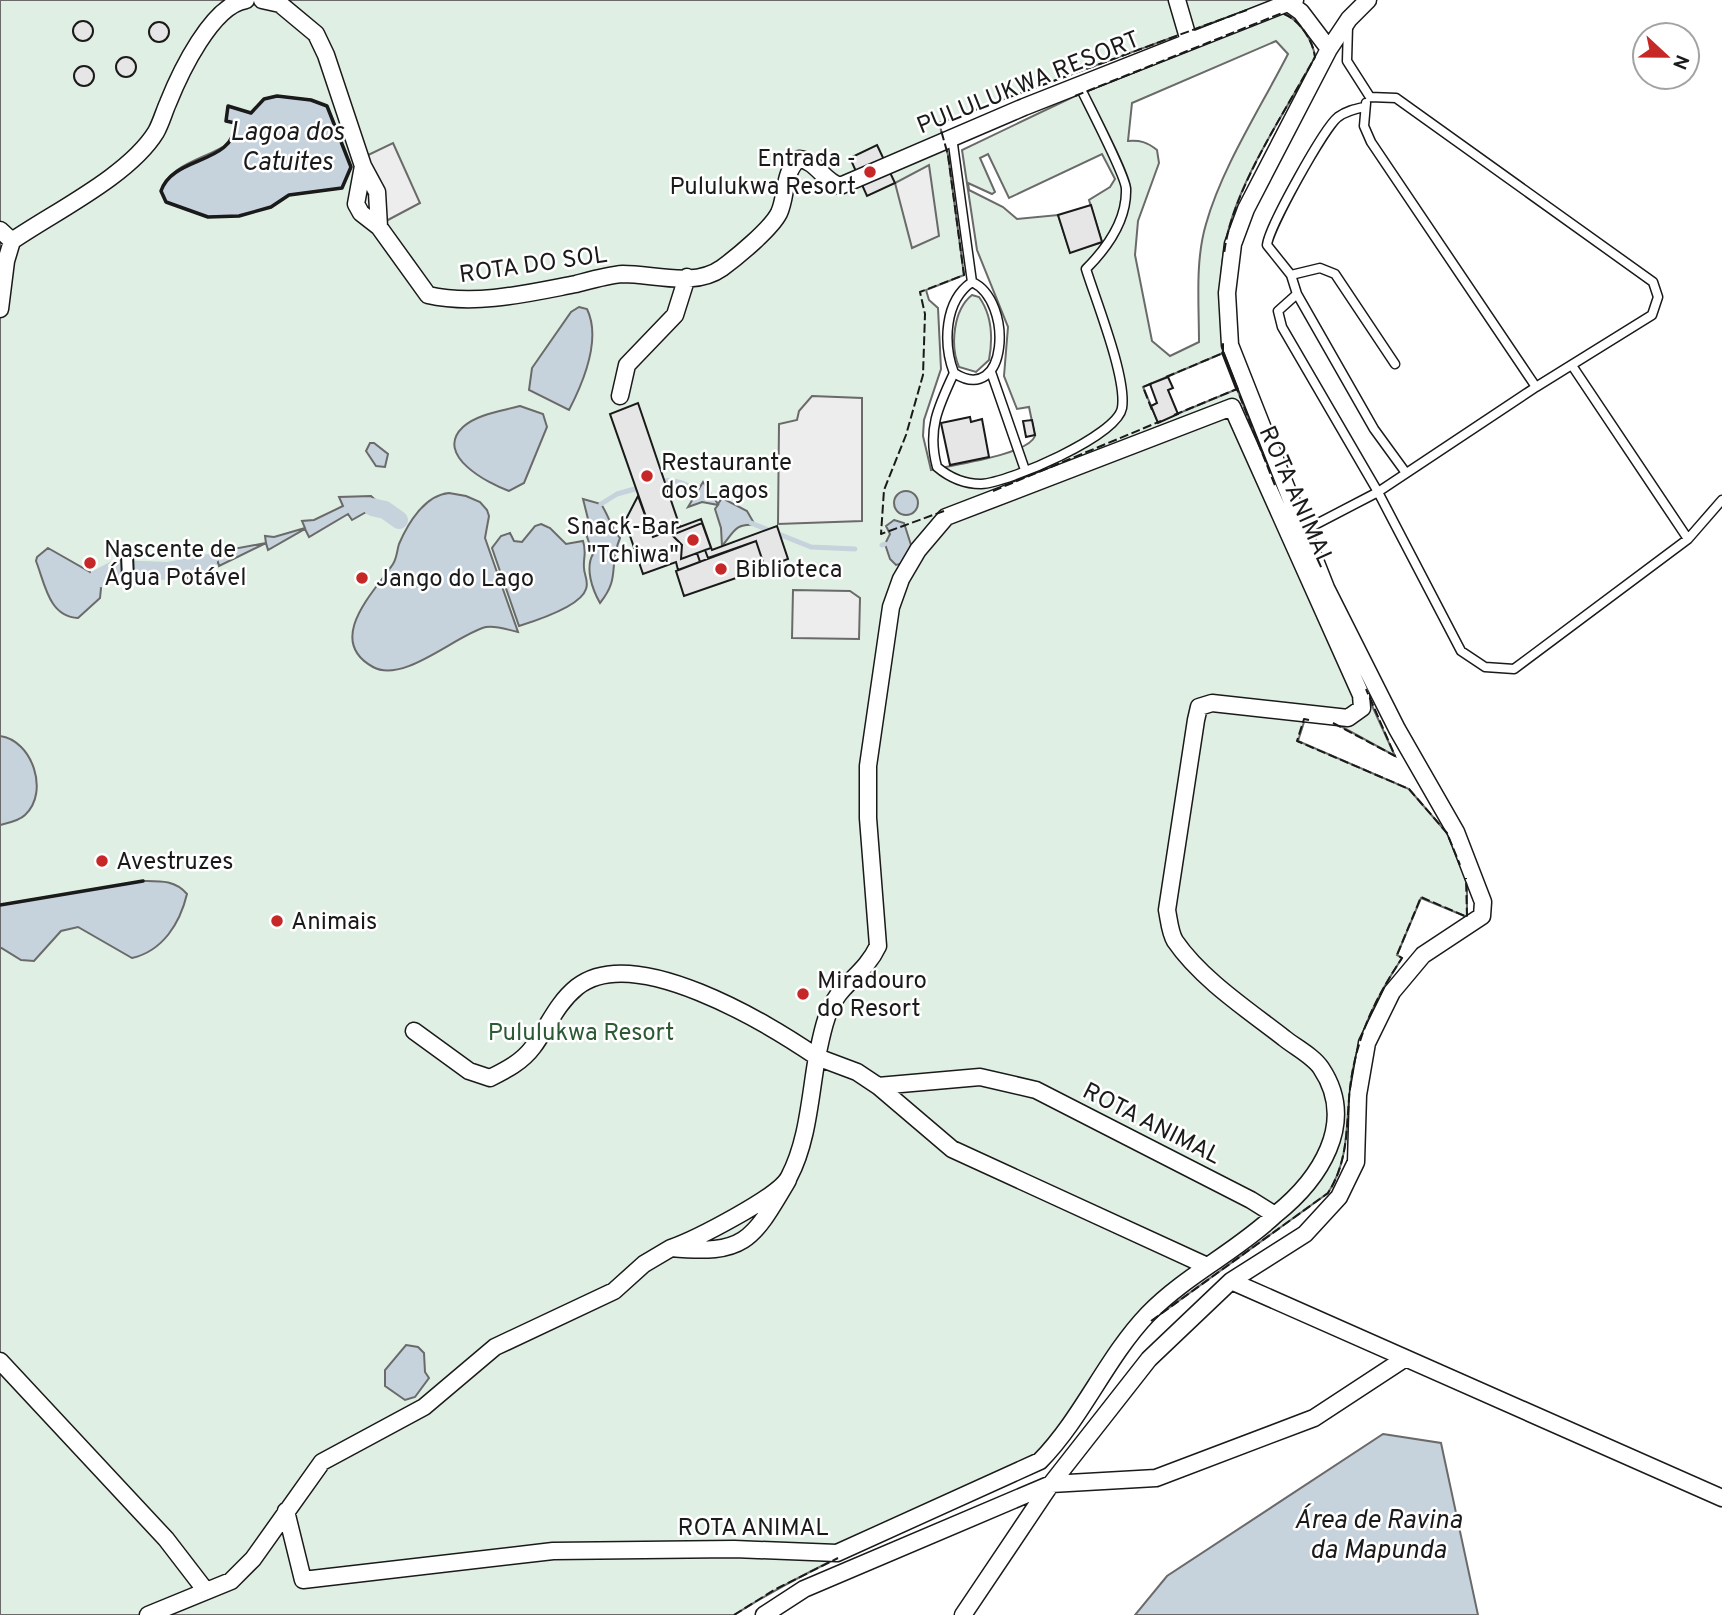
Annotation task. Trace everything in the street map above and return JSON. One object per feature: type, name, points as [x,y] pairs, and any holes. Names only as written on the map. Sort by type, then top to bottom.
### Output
[{"type":"street","points":[[0,309],[6,261],[12,241],[82,198],[144,148],[157,131],[186,63],[205,34],[237,1],[246,0]]},
{"type":"street","name":"ROTA DO SOL","points":[[262,0],[280,4],[316,34],[327,55],[363,166],[380,203],[379,227]]},
{"type":"street","points":[[1177,0],[1189,41]]},
{"type":"street","points":[[963,1615],[1051,1484],[1149,1359],[1231,1281],[1305,1234],[1339,1197],[1356,1162],[1358,1095],[1367,1044],[1392,992],[1423,955],[1482,916],[1483,902],[1456,832],[1360,658],[1326,588],[1230,345],[1227,293],[1233,244],[1245,209],[1329,49],[1349,19],[1368,0]]},
{"type":"street","points":[[1291,1],[1329,49]]},
{"type":"street","name":"PULULUKWA RESORT","points":[[885,166],[1291,1]]},
{"type":"street","name":"ROTA DO SOL","points":[[363,166],[356,204],[361,214],[379,227],[428,295],[446,299],[531,293],[621,274],[708,276],[771,225],[779,213],[792,164],[799,159],[809,160],[831,183],[840,186],[885,166]]},
{"type":"street","points":[[0,230],[12,241]]},
{"type":"street","points":[[620,396],[627,365],[676,315],[687,277]]},
{"type":"street","name":"ROTA ANIMAL","points":[[286,1511],[303,1580],[553,1551],[734,1549],[837,1553],[1040,1461],[1058,1443],[1119,1348],[1149,1313],[1207,1266],[1248,1241],[1297,1198],[1333,1143],[1337,1115],[1332,1091],[1320,1066],[1200,969],[1174,939],[1167,910],[1199,707],[1212,703],[1348,718],[1362,708],[1361,695],[1232,407],[946,517],[918,550],[901,579],[891,607],[868,766],[868,818],[877,946],[870,962],[842,990],[831,1006],[817,1057],[802,1147],[788,1180],[750,1236],[734,1246],[717,1251],[671,1248]]},
{"type":"street","points":[[127,555],[128,579]]},
{"type":"street","points":[[414,1031],[469,1071],[490,1078],[513,1066],[532,1049],[553,1013],[578,987],[603,974],[669,981],[701,992],[745,1013],[817,1057],[857,1072],[878,1086],[952,1149],[1207,1266]]},
{"type":"street","name":"ROTA ANIMAL","points":[[878,1086],[980,1077],[1036,1090],[1251,1200],[1275,1215]]},
{"type":"street","name":"ROTA ANIMAL","points":[[148,1615],[231,1581],[239,1574],[253,1559],[322,1462],[424,1407],[495,1347],[614,1292],[644,1264],[671,1248],[692,1241],[767,1197],[788,1180]]},
{"type":"street","points":[[1231,1281],[1722,1497]]},
{"type":"street","points":[[764,1615],[804,1589],[1051,1484],[1156,1478],[1314,1418],[1404,1359]]},
{"type":"street","points":[[0,1362],[166,1539],[206,1591]]},
{"type":"lane","points":[[1349,19],[1347,61],[1370,97]]},
{"type":"lane","points":[[972,282],[955,300],[949,321],[947,342],[954,373],[932,424],[932,446],[937,467],[947,475],[966,483],[984,484],[1025,470],[1100,435],[1116,422],[1121,412],[1118,374],[1086,269],[1105,248],[1120,221],[1126,187],[1079,85]]},
{"type":"lane","points":[[1370,97],[1364,107],[1364,126],[1371,142],[1536,387]]},
{"type":"lane","points":[[1303,531],[1378,492],[1536,387],[1652,315],[1658,297],[1653,282],[1396,98],[1370,97]]},
{"type":"lane","points":[[1364,107],[1337,118],[1268,232],[1267,245],[1291,275],[1297,293],[1374,429],[1406,473]]},
{"type":"lane","points":[[952,137],[972,282],[989,295],[997,313],[1000,333],[998,355],[991,372],[979,380],[965,380],[954,373]]},
{"type":"lane","points":[[1291,275],[1320,268],[1335,274],[1395,364]]},
{"type":"lane","points":[[1297,293],[1278,311],[1278,318],[1378,492],[1461,651],[1485,667],[1514,669],[1688,539],[1722,500]]},
{"type":"lane","points":[[1573,366],[1688,539]]},
{"type":"lane","points":[[991,372],[1025,470]]},
{"type":"green space","name":"Pululukwa Resort","points":[[0,0],[1274,0],[939,123],[948,155],[964,275],[926,290],[929,300],[938,308],[941,369],[924,420],[923,436],[931,470],[1004,454],[1019,449],[1035,436],[1029,407],[1017,409],[1004,376],[1008,327],[977,250],[962,150],[1075,96],[1282,13],[1294,20],[1308,37],[1315,57],[1264,146],[1232,217],[1222,268],[1223,353],[1143,387],[1158,422],[1237,389],[1296,539],[1395,756],[1335,723],[1305,719],[1298,741],[1409,789],[1447,833],[1467,879],[1467,917],[1421,898],[1397,955],[1402,958],[1378,997],[1361,1039],[1350,1085],[1345,1148],[1336,1178],[1328,1193],[1148,1323],[1125,1352],[1069,1437],[1054,1457],[1039,1469],[845,1554],[734,1615],[0,1615]],"holes":[[[1276,41],[1288,54],[1232,159],[1206,224],[1199,267],[1199,342],[1170,356],[1152,341],[1135,255],[1138,221],[1159,163],[1157,150],[1153,147],[1143,142],[1128,141],[1132,103]],[[988,154],[1009,198],[1102,154],[1115,179],[1110,187],[1089,200],[1102,242],[1070,252],[1058,215],[1017,219],[1003,207],[969,190],[968,183],[992,194],[995,192],[980,158]]]},
{"type":"green space","points":[[972,295],[979,297],[983,304],[991,335],[989,360],[976,372],[959,367],[954,339],[957,319]]},
{"type":"shaded area","points":[[393,143],[420,203],[386,221],[385,197],[366,156]]},
{"type":"shaded area","points":[[929,165],[939,236],[912,248],[895,183]]},
{"type":"shaded area","points":[[812,396],[862,398],[862,521],[778,524],[779,424],[797,420],[799,411]]},
{"type":"shaded area","points":[[793,590],[850,591],[860,598],[859,639],[792,638]]},
{"type":"water","name":"Lagoa dos Catuites","points":[[277,96],[311,100],[327,106],[351,167],[342,188],[289,195],[271,207],[239,216],[208,217],[166,202],[161,191],[172,174],[190,162],[220,149],[235,135],[235,123],[226,121],[228,106],[251,113],[264,99]]},
{"type":"water","points":[[579,307],[587,309],[591,321],[592,347],[585,374],[569,410],[529,390],[532,368],[571,312]]},
{"type":"water","points":[[520,406],[543,414],[547,427],[524,483],[509,491],[489,482],[467,467],[455,448],[456,438],[463,427],[475,419]]},
{"type":"water","points":[[370,443],[388,454],[385,467],[376,466],[366,451]]},
{"type":"water","points":[[703,482],[718,504],[722,498],[747,511],[755,525],[739,527],[722,546],[721,528],[715,509],[718,505],[702,502],[688,507]]},
{"type":"water","points":[[906,491],[914,495],[918,503],[914,511],[906,515],[898,511],[894,503],[898,495]]},
{"type":"water","points":[[449,493],[480,502],[487,510],[489,516],[485,538],[518,632],[486,627],[415,664],[386,670],[373,667],[359,656],[353,643],[353,630],[358,616],[394,562],[399,544],[412,519],[432,499]]},
{"type":"water","points":[[371,496],[392,515],[368,511],[352,520],[348,514],[309,537],[305,529],[268,550],[265,536],[274,537],[305,528],[302,521],[314,520],[343,506],[339,497]]},
{"type":"water","points":[[583,499],[601,504],[620,538],[610,586],[600,603],[590,578],[593,554],[585,531],[589,523]]},
{"type":"water","points":[[894,520],[904,523],[911,545],[904,563],[896,565],[890,559],[885,544],[890,534],[886,526]]},
{"type":"water","points":[[541,524],[550,528],[566,544],[583,541],[587,586],[582,595],[567,607],[519,626],[492,548],[501,536],[510,533],[514,541],[522,542],[535,526]]},
{"type":"water","points":[[266,543],[219,566],[218,562],[188,578],[185,566],[192,562],[217,556],[217,552]]},
{"type":"water","points":[[48,548],[90,572],[101,588],[100,598],[78,618],[60,612],[46,589],[36,561]]},
{"type":"water","points":[[0,736],[21,747],[29,757],[37,781],[36,794],[25,815],[0,825]]},
{"type":"water","points":[[143,881],[172,884],[187,894],[175,925],[161,942],[143,954],[132,958],[78,927],[61,931],[34,961],[21,960],[0,947],[0,905]]},
{"type":"water","points":[[406,1345],[418,1347],[424,1353],[425,1372],[429,1378],[415,1397],[405,1400],[385,1386],[385,1370]]},
{"type":"water","name":"Área de Ravina da Mapunda","points":[[1383,1434],[1441,1443],[1478,1615],[1135,1615],[1167,1576]]},
{"type":"building","points":[[83,21],[90,24],[93,31],[90,38],[83,41],[76,38],[73,31],[76,24]]},
{"type":"building","points":[[159,22],[166,25],[169,32],[166,39],[159,42],[152,39],[149,32],[152,25]]},
{"type":"building","points":[[126,57],[133,60],[136,67],[133,74],[126,77],[119,74],[116,67],[119,60]]},
{"type":"building","points":[[84,66],[91,69],[94,76],[91,83],[84,86],[77,83],[74,76],[77,69]]},
{"type":"building","points":[[877,145],[895,183],[867,196],[850,158]]},
{"type":"building","points":[[1091,205],[1102,242],[1070,253],[1058,215]]},
{"type":"building","points":[[1168,377],[1173,388],[1168,390],[1178,414],[1158,423],[1151,406],[1157,403],[1150,384]]},
{"type":"building","name":"Restaurante dos Lagos","points":[[638,403],[680,527],[653,537],[610,414]]},
{"type":"building","points":[[970,417],[971,422],[982,419],[989,457],[950,465],[941,423]]},
{"type":"building","points":[[1032,420],[1035,435],[1026,437],[1023,421]]},
{"type":"building","points":[[638,496],[653,537],[701,519],[712,550],[777,526],[788,559],[765,568],[756,541],[678,570],[676,562],[643,574],[625,521]]},
{"type":"building","name":"Snack-Bar \"Tchiwa\"","points":[[702,523],[711,548],[681,559],[682,545],[672,535]]},
{"type":"building","name":"Biblioteca","points":[[756,541],[765,568],[684,596],[676,571],[700,562],[697,553],[705,550],[708,558]]},
{"type":"waterway","points":[[658,482],[676,481],[703,495]]},
{"type":"waterway","points":[[601,504],[617,494],[642,487]]},
{"type":"waterway","points":[[372,507],[385,510],[399,520]]},
{"type":"waterway","points":[[751,523],[811,547],[855,549]]},
{"type":"waterway","points":[[97,579],[116,569],[168,571],[208,563]]},
{"type":"fence","points":[[944,511],[881,534],[884,490],[906,435],[923,375],[925,314],[920,292],[964,275],[948,155],[939,123],[1247,10]]},
{"type":"fence","points":[[1075,96],[1282,13],[1299,25],[1308,37],[1315,57],[1260,153],[1228,231],[1224,255]]},
{"type":"fence","points":[[1166,377],[1223,353],[1223,342]]},
{"type":"fence","points":[[1152,410],[1143,387],[1153,383]]},
{"type":"fence","points":[[1174,415],[1237,389],[1276,488]]},
{"type":"fence","points":[[993,491],[1161,421]]},
{"type":"fence","points":[[1333,723],[1395,756],[1366,689]]},
{"type":"fence","points":[[1309,720],[1304,719],[1297,741],[1409,789],[1447,833],[1460,865]]},
{"type":"fence","points":[[1151,1321],[1328,1193],[1336,1178],[1345,1148],[1350,1085],[1361,1039],[1378,997],[1402,958],[1397,955],[1421,897],[1467,917],[1466,878]]},
{"type":"fence","points":[[734,1615],[774,1590],[838,1558]]},
{"type":"wall","points":[[277,96],[311,100],[327,106],[351,167],[342,188],[289,195],[271,207],[239,216],[208,217],[166,202],[161,191],[168,179],[178,171],[215,153],[232,137],[235,123],[226,121],[228,106],[251,113],[264,99],[277,96]]},
{"type":"wall","points":[[1223,353],[1237,389]]},
{"type":"wall","points":[[0,905],[143,881]]},
{"type":"place","name":"Entrada - Pululukwa Resort","points":[[870,172]]},
{"type":"place","name":"Restaurante dos Lagos","points":[[647,476]]},
{"type":"place","name":"Snack-Bar \"Tchiwa\"","points":[[693,540]]},
{"type":"place","name":"Nascente de Água Potável","points":[[90,563]]},
{"type":"place","name":"Biblioteca","points":[[721,569]]},
{"type":"place","name":"Jango do Lago","points":[[362,578]]},
{"type":"place","name":"Avestruzes","points":[[102,861]]},
{"type":"place","name":"Animais","points":[[277,921]]},
{"type":"place","name":"Miradouro do Resort","points":[[803,994]]}]
